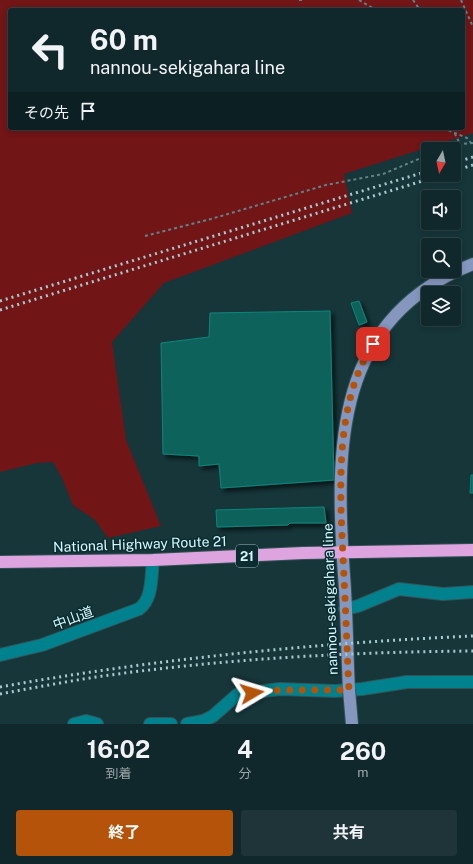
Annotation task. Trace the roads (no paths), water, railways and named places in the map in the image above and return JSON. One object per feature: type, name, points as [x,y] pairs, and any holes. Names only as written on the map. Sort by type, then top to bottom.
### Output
[{"type":"highway","name":"National Highway Route 21","points":[[0,562],[152,560],[342,552],[473,550]]},
{"type":"main road","name":"nannou-sekigahara line","points":[[352,724],[342,552],[344,445],[352,391],[361,366],[378,335],[393,317],[409,301],[445,276],[473,264]]},
{"type":"street","name":"中山道","points":[[0,656],[42,645],[129,614],[144,605],[148,596],[152,560]]},
{"type":"street","points":[[345,609],[358,606],[399,588],[443,594],[473,592]]},
{"type":"street","points":[[187,724],[203,721],[213,716],[238,694],[280,690],[349,690],[408,682],[473,682]]},
{"type":"street","points":[[74,724],[86,721],[97,724]]},
{"type":"street","points":[[150,724],[171,724]]},
{"type":"railway","points":[[461,161],[473,157]]},
{"type":"railway","points":[[461,169],[473,165]]},
{"type":"railway","points":[[0,301],[421,173]]},
{"type":"railway","points":[[0,310],[421,181]]},
{"type":"railway","points":[[0,687],[177,660],[354,643],[473,636]]},
{"type":"railway","points":[[0,694],[96,677],[190,665],[331,655],[473,651]]}]
